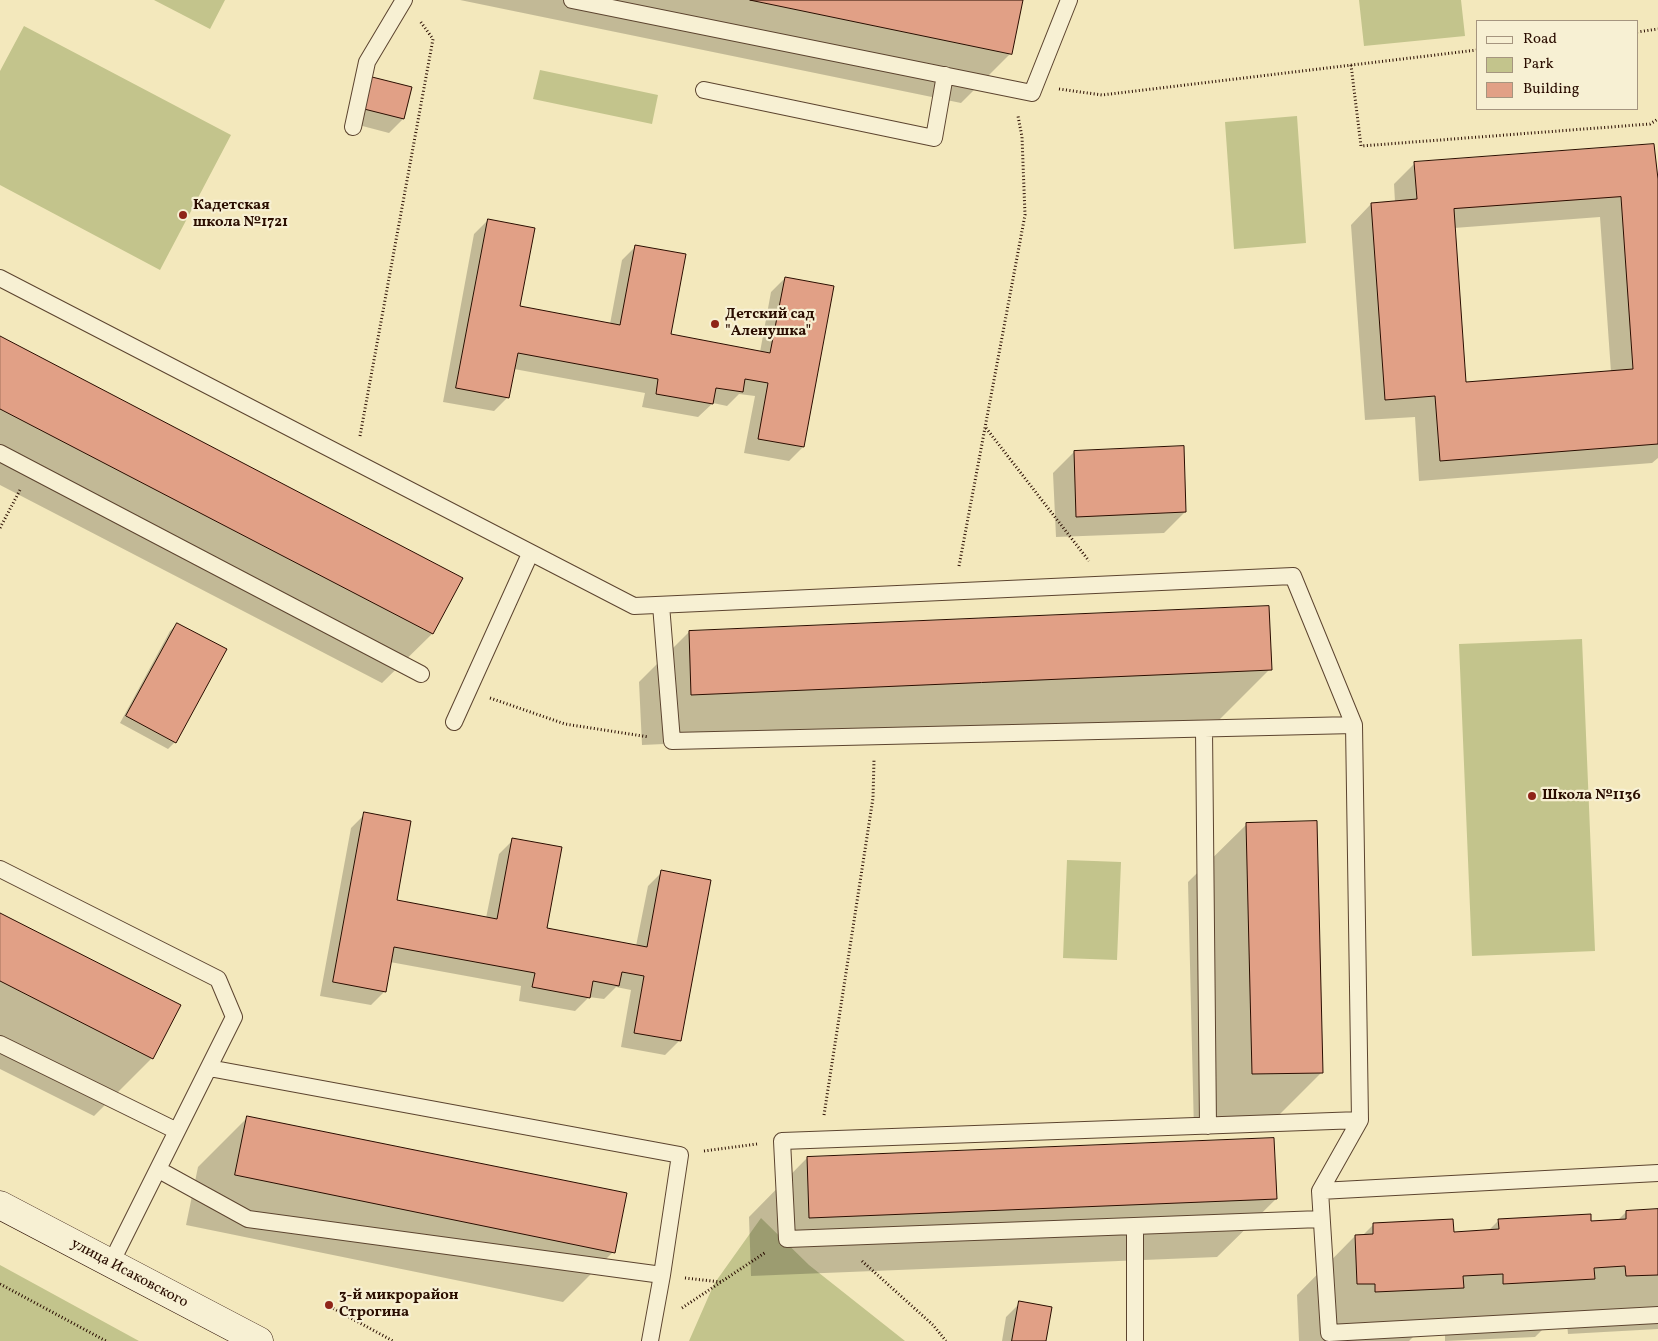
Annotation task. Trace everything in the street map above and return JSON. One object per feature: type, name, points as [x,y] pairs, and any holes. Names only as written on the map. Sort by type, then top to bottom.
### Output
[{"type":"street","name":"улица Исаковского","points":[[0,1205],[259,1341]]},
{"type":"lane","points":[[353,127],[367,62],[404,0]]},
{"type":"lane","points":[[572,0],[1032,93],[1069,0]]},
{"type":"lane","points":[[704,90],[934,138],[945,75]]},
{"type":"lane","points":[[0,278],[530,554],[634,606],[1293,576],[1354,725],[1360,1120],[1320,1191],[1328,1333],[1658,1315]]},
{"type":"lane","points":[[0,453],[421,674]]},
{"type":"lane","points":[[454,722],[530,554]]},
{"type":"lane","points":[[661,605],[672,740],[1204,730],[1354,725]]},
{"type":"lane","points":[[1204,730],[1208,1126]]},
{"type":"lane","points":[[0,869],[218,979],[234,1017],[110,1264]]},
{"type":"lane","points":[[0,1044],[178,1131]]},
{"type":"lane","points":[[209,1068],[680,1154],[651,1334]]},
{"type":"lane","points":[[1321,1220],[787,1239],[782,1141],[1360,1120]]},
{"type":"lane","points":[[158,1170],[248,1219],[662,1275]]},
{"type":"lane","points":[[1320,1191],[1658,1173]]},
{"type":"lane","points":[[1135,1227],[1135,1341]]},
{"type":"path","points":[[355,463],[433,39],[417,16]]},
{"type":"path","points":[[1638,32],[1658,29]]},
{"type":"path","points":[[1036,86],[1102,95],[1476,50]]},
{"type":"path","points":[[1351,65],[1361,146],[1650,124],[1658,118]]},
{"type":"path","points":[[955,591],[1025,215],[1022,137],[1014,88]]},
{"type":"path","points":[[985,428],[1107,584]]},
{"type":"path","points":[[0,528],[31,469]]},
{"type":"path","points":[[468,690],[565,724],[672,740]]},
{"type":"path","points":[[820,1139],[873,798],[875,736]]},
{"type":"path","points":[[680,1154],[782,1141]]},
{"type":"path","points":[[836,1237],[934,1324],[946,1341]]},
{"type":"path","points":[[651,1334],[722,1282],[787,1239]]},
{"type":"path","points":[[662,1275],[722,1282]]},
{"type":"path","points":[[0,1284],[106,1341]]},
{"type":"path","points":[[327,1305],[393,1341]]},
{"type":"green space","points":[[154,0],[225,0],[210,29]]},
{"type":"green space","points":[[1359,0],[1461,0],[1465,36],[1364,46]]},
{"type":"green space","points":[[24,26],[231,135],[160,270],[0,185],[0,71]]},
{"type":"green space","points":[[540,70],[658,95],[652,124],[533,99]]},
{"type":"green space","points":[[1297,116],[1306,243],[1234,249],[1225,122]]},
{"type":"green space","points":[[1582,639],[1595,951],[1472,956],[1459,644]]},
{"type":"green space","points":[[1067,860],[1121,862],[1117,960],[1063,958]]},
{"type":"green space","points":[[761,1218],[809,1265],[905,1341],[689,1341],[714,1284]]},
{"type":"green space","points":[[0,1265],[139,1341],[0,1341]]},
{"type":"building","points":[[750,0],[1023,0],[1012,54]]},
{"type":"building","points":[[372,77],[412,87],[404,119],[364,109]]},
{"type":"building","points":[[1654,144],[1658,179],[1658,444],[1440,461],[1435,396],[1385,400],[1371,203],[1417,199],[1414,162]],"holes":[[[1621,197],[1633,369],[1466,382],[1454,209]]]},
{"type":"building","points":[[488,219],[535,228],[520,306],[620,325],[635,245],[686,254],[671,334],[770,353],[785,277],[834,286],[804,447],[758,439],[768,383],[745,379],[743,392],[716,388],[713,404],[656,394],[658,379],[518,353],[509,398],[456,388]]},
{"type":"building","points":[[0,336],[463,578],[433,634],[0,409]]},
{"type":"building","points":[[1184,446],[1186,512],[1076,517],[1074,451]]},
{"type":"building","points":[[1269,606],[1272,670],[691,695],[689,631]]},
{"type":"building","points":[[177,623],[227,649],[176,743],[126,716]]},
{"type":"building","points":[[364,812],[411,821],[397,900],[497,919],[512,838],[562,847],[547,928],[647,947],[661,870],[711,880],[681,1041],[634,1033],[644,976],[622,972],[619,986],[593,981],[590,998],[532,987],[535,973],[394,947],[386,992],[333,982]]},
{"type":"building","points":[[1317,821],[1323,1073],[1252,1074],[1246,823]]},
{"type":"building","points":[[0,913],[181,1005],[153,1059],[0,981]]},
{"type":"building","points":[[247,1116],[627,1193],[615,1253],[235,1175]]},
{"type":"building","points":[[1274,1138],[1277,1199],[809,1218],[807,1157]]},
{"type":"building","points":[[1658,1209],[1658,1275],[1626,1276],[1625,1266],[1594,1268],[1595,1279],[1503,1284],[1503,1274],[1463,1276],[1464,1288],[1375,1292],[1375,1284],[1357,1284],[1355,1235],[1373,1234],[1373,1223],[1453,1219],[1454,1232],[1499,1229],[1498,1219],[1591,1214],[1591,1221],[1626,1219],[1626,1211]]},
{"type":"building","points":[[1019,1301],[1052,1307],[1046,1341],[1012,1341]]},
{"type":"place","name":"Кадетская школа №1721","points":[[183,215]]},
{"type":"place","name":"Детский сад \"Аленушка\"","points":[[715,324]]},
{"type":"place","name":"Школа №1136","points":[[1532,796]]},
{"type":"place","name":"3-й микрорайон Строгина","points":[[329,1305]]}]
